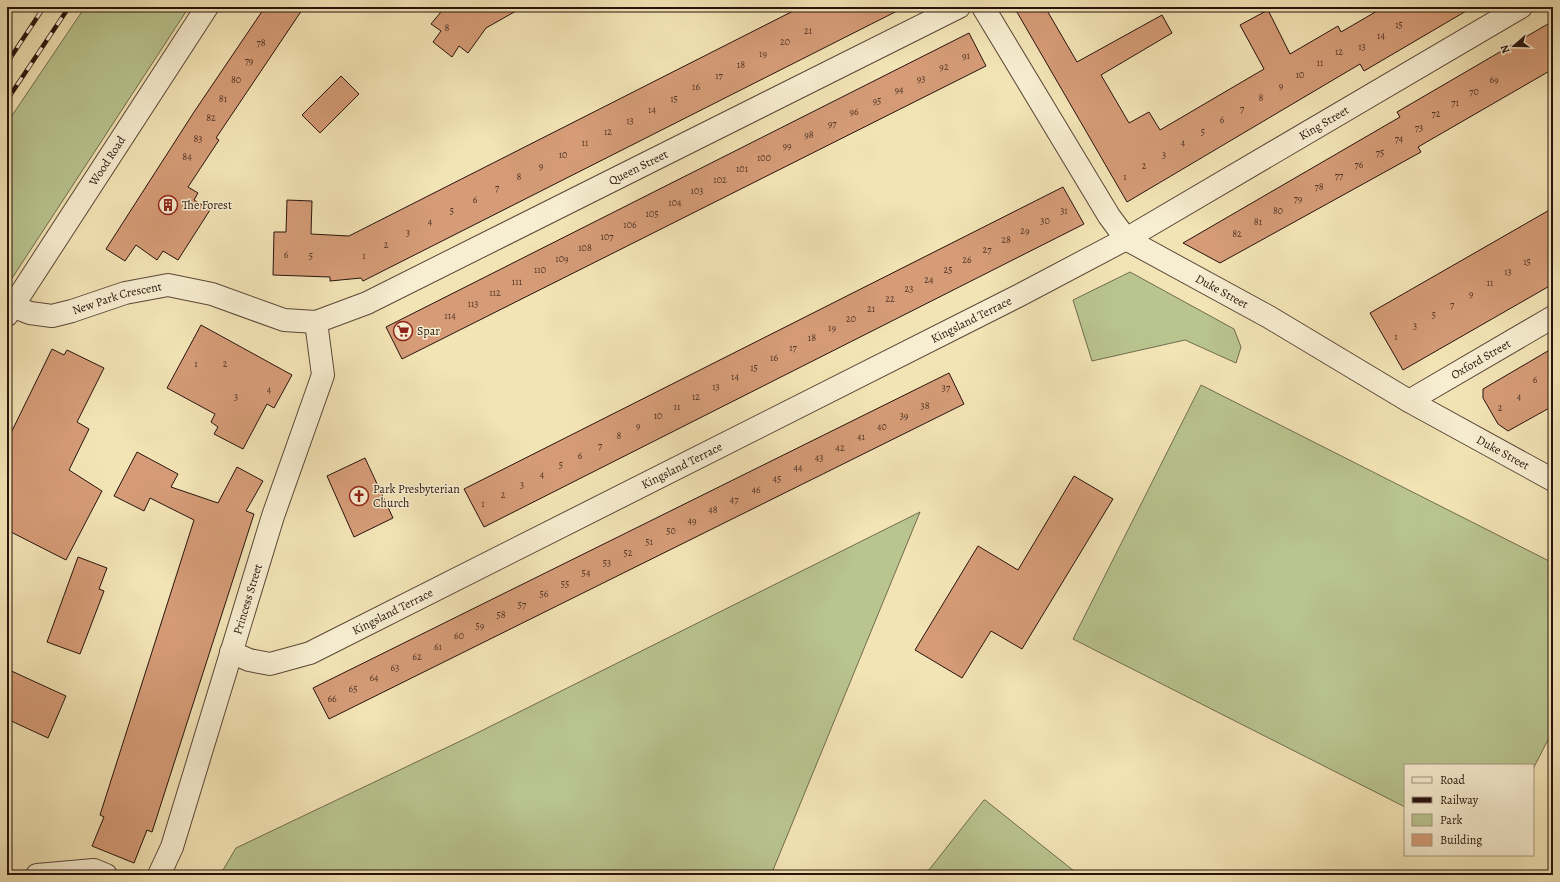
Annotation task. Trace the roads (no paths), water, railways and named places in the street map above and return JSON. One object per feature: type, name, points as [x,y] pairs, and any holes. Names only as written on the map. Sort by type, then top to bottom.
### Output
[{"type":"street","name":"Wood Road","points":[[9,311],[208,7]]},
{"type":"street","name":"Queen Street","points":[[316,322],[374,300],[959,7]]},
{"type":"street","name":"Duke Street","points":[[983,7],[1109,216],[1126,239],[1270,316],[1409,401],[1553,480]]},
{"type":"street","name":"King Street","points":[[1126,239],[1521,7]]},
{"type":"street","name":"Kingsland Terrace","points":[[231,652],[249,660],[270,664],[310,653],[1020,295],[1126,239]]},
{"type":"street","name":"New Park Crescent","points":[[9,311],[52,316],[72,311],[125,293],[168,285],[212,294],[284,320],[316,322]]},
{"type":"street","name":"Oxford Street","points":[[1409,401],[1553,317]]},
{"type":"street","name":"Princess Street","points":[[159,875],[172,847],[273,516],[323,375],[316,322]]},
{"type":"street","points":[[37,875],[94,870],[106,875]]},
{"type":"railway","points":[[7,63],[44,7]]},
{"type":"railway","points":[[7,100],[69,7]]},
{"type":"place","name":"The Forest","points":[[168,205]]},
{"type":"place","name":"Spar","points":[[403,331]]},
{"type":"place","name":"Park Presbyterian Church","points":[[359,496]]}]
